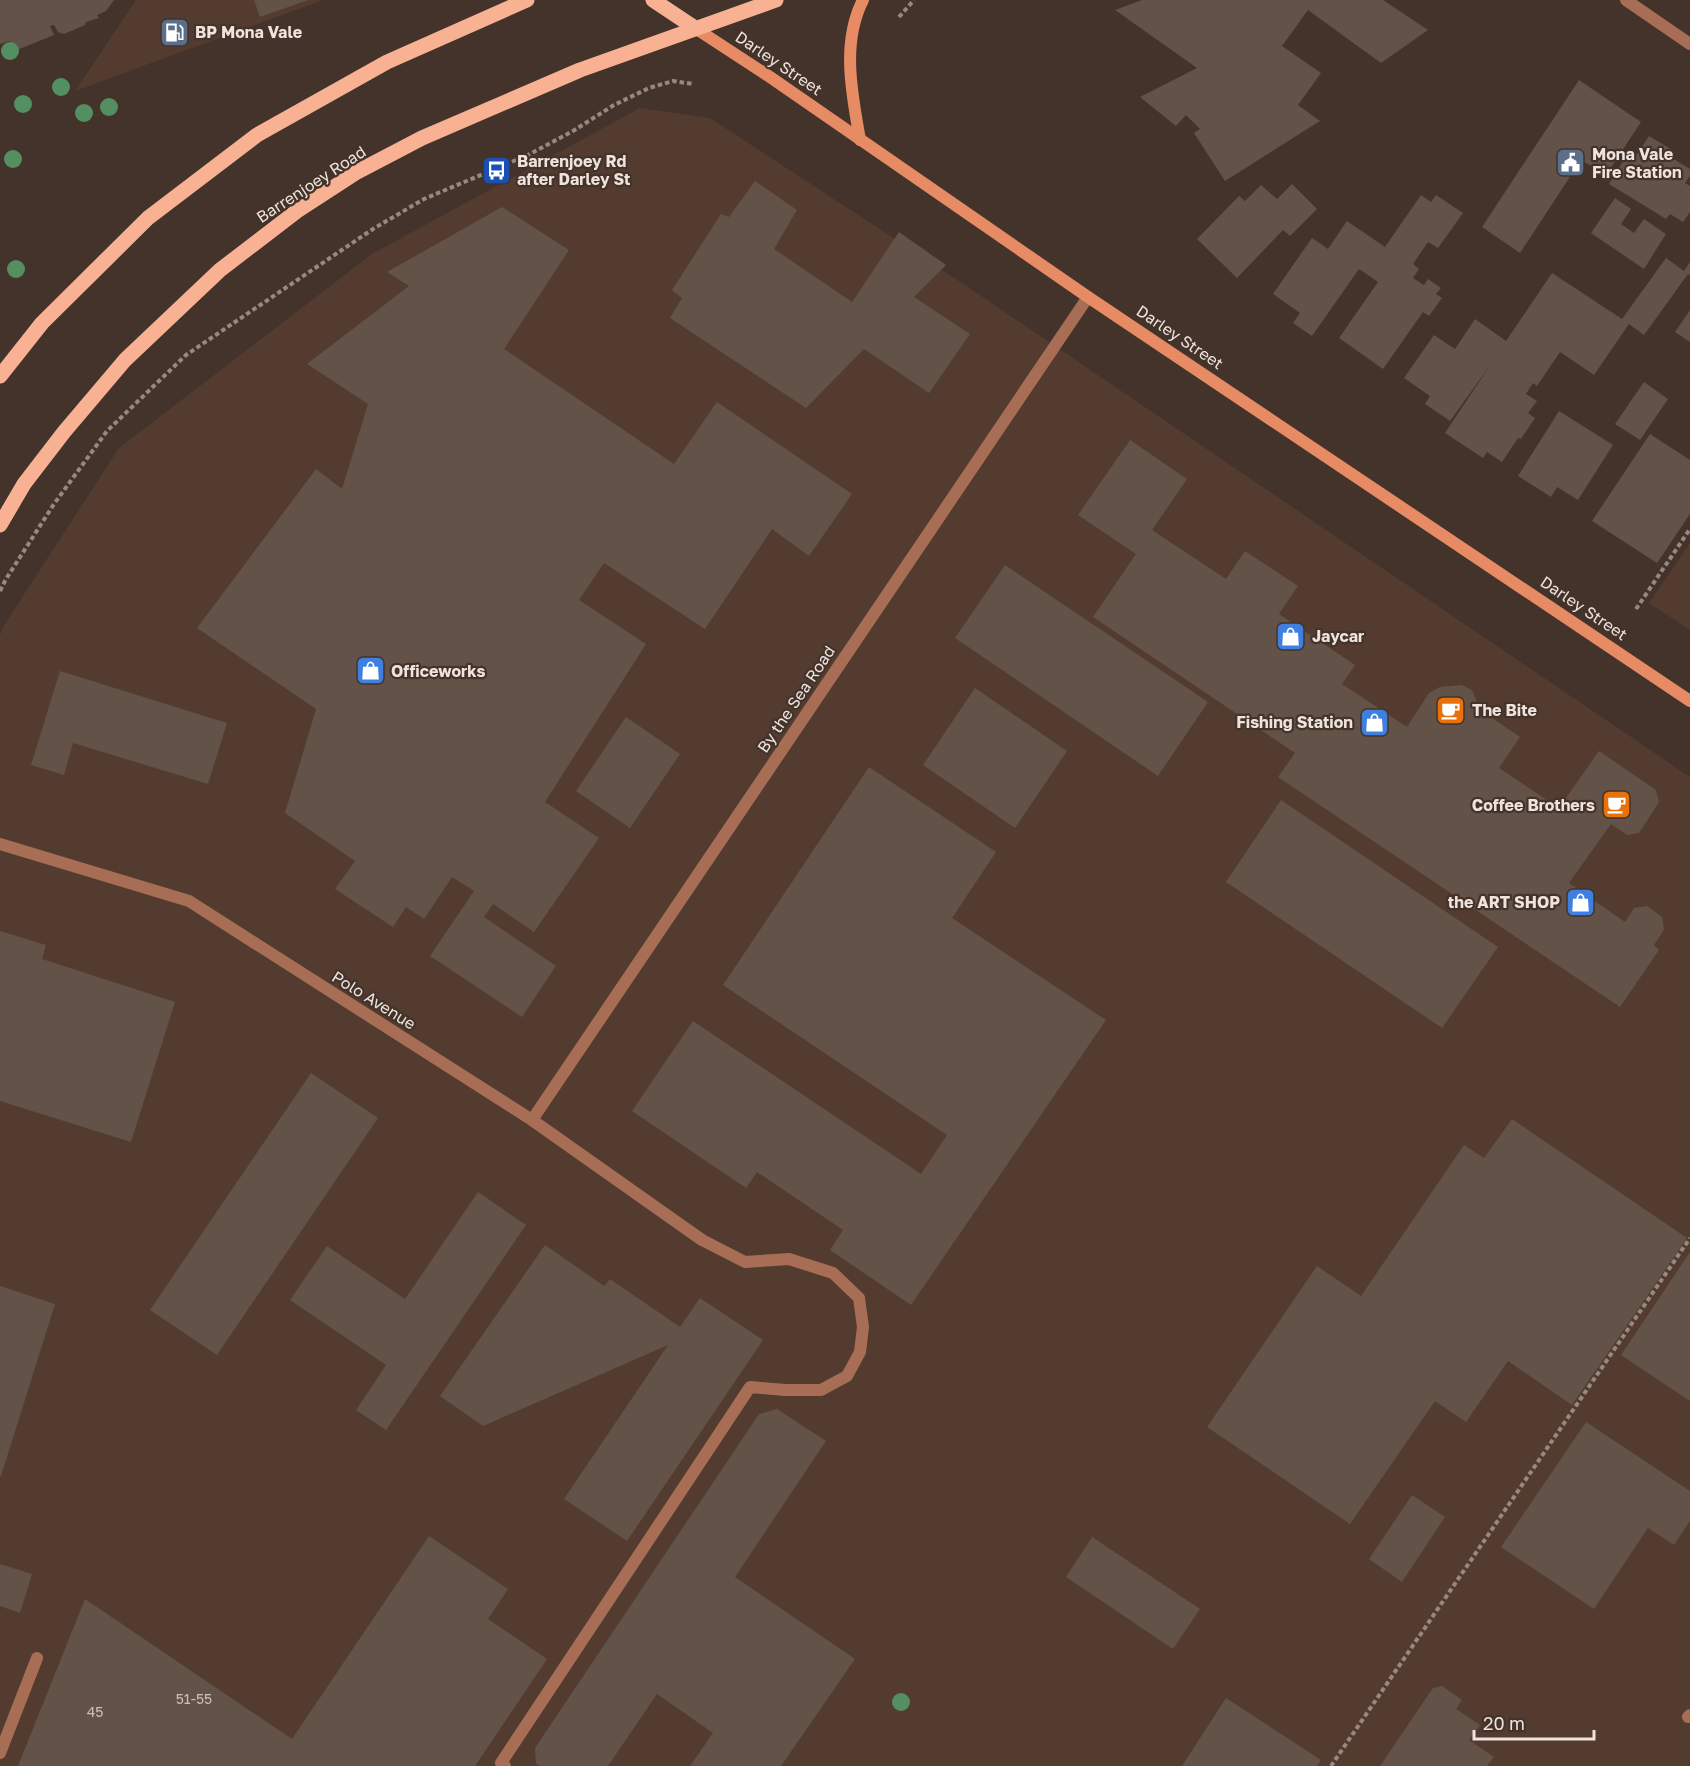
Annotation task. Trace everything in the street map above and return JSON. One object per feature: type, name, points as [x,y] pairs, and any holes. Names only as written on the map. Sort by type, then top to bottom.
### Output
[{"type":"main road","points":[[1,373],[42,324],[148,218],[257,135],[387,62],[527,0]]},
{"type":"main road","name":"Darley Street","points":[[653,0],[770,77],[1088,297],[1690,701]]},
{"type":"main road","name":"Barrenjoey Road","points":[[0,525],[24,484],[64,432],[125,360],[220,270],[297,211],[357,172],[422,138],[580,70],[776,0]]},
{"type":"main road","points":[[860,140],[851,86],[852,32],[863,0]]},
{"type":"street","points":[[1626,0],[1690,44]]},
{"type":"street","name":"By the Sea Road","points":[[532,1120],[1088,297]]},
{"type":"street","name":"Polo Avenue","points":[[0,844],[189,901],[532,1120],[702,1240],[745,1262],[789,1259],[833,1273],[859,1299],[863,1327],[860,1352],[848,1376],[821,1390],[750,1387],[501,1763],[505,1766]]},
{"type":"street","points":[[0,1753],[37,1658]]},
{"type":"path","points":[[899,16],[914,0]]},
{"type":"path","points":[[0,591],[54,504],[107,431],[186,355],[373,229],[424,199],[528,155],[573,131],[614,105],[649,88],[673,81],[693,84]]},
{"type":"path","points":[[1636,609],[1690,529]]},
{"type":"path","points":[[1331,1766],[1690,1238]]},
{"type":"shaded area","name":"BP Mona Vale","points":[[136,0],[323,0],[75,91]]},
{"type":"shaded area","points":[[640,108],[710,118],[968,287],[1690,777],[1690,1766],[0,1766],[0,635],[3,627],[119,448],[372,254]]},
{"type":"shaded area","points":[[1690,543],[1690,630],[1649,603]]},
{"type":"building","points":[[0,0],[114,0],[106,11],[97,15],[99,18],[64,34],[58,32],[54,25],[50,26],[54,35],[17,50],[10,41],[0,44]]},
{"type":"building","points":[[254,0],[308,0],[260,17]]},
{"type":"building","points":[[1142,0],[1383,0],[1428,30],[1381,63],[1308,10],[1282,46],[1321,73],[1298,105],[1320,121],[1225,181],[1194,133],[1200,129],[1186,115],[1176,126],[1140,97],[1197,68],[1115,10]]},
{"type":"building","points":[[1579,80],[1641,122],[1606,175],[1581,160],[1520,253],[1482,227]]},
{"type":"building","points":[[1649,136],[1674,151],[1670,157],[1690,169],[1690,176],[1685,183],[1690,186],[1690,212],[1683,222],[1670,214],[1666,219],[1609,184],[1628,153],[1635,157]]},
{"type":"building","points":[[755,181],[797,210],[774,249],[852,302],[899,232],[946,265],[914,297],[970,334],[929,393],[864,349],[806,408],[670,318],[682,298],[672,290],[721,214],[729,217]]},
{"type":"building","points":[[1292,184],[1317,209],[1290,236],[1283,230],[1237,278],[1197,239],[1239,196],[1245,201],[1261,185],[1277,199]]},
{"type":"building","points":[[1421,195],[1431,202],[1436,195],[1463,213],[1438,248],[1428,242],[1413,264],[1419,269],[1413,278],[1424,285],[1428,279],[1441,288],[1436,294],[1442,298],[1429,316],[1423,312],[1383,369],[1339,338],[1378,282],[1359,269],[1312,336],[1293,323],[1300,313],[1273,294],[1312,238],[1328,249],[1347,221],[1385,247]]},
{"type":"building","points":[[1615,198],[1631,209],[1621,224],[1634,233],[1644,219],[1666,234],[1644,269],[1591,233]]},
{"type":"building","points":[[502,207],[569,250],[504,349],[674,464],[717,402],[852,494],[809,556],[772,529],[705,629],[604,563],[579,600],[646,644],[545,802],[599,838],[534,932],[493,904],[484,917],[556,966],[522,1017],[430,956],[474,891],[452,877],[424,919],[406,907],[393,927],[335,889],[355,861],[285,813],[316,709],[197,628],[316,469],[342,489],[368,404],[307,364],[409,286],[387,272]]},
{"type":"building","points":[[1666,258],[1684,271],[1690,262],[1690,275],[1688,274],[1644,335],[1629,324],[1594,375],[1560,352],[1537,386],[1533,383],[1526,394],[1537,401],[1528,413],[1535,418],[1502,462],[1487,452],[1483,458],[1445,433],[1491,364],[1450,421],[1425,404],[1430,396],[1404,378],[1434,335],[1455,349],[1475,319],[1506,341],[1552,273],[1622,319]]},
{"type":"building","points":[[1690,310],[1690,342],[1675,332]]},
{"type":"building","points":[[1644,382],[1668,399],[1640,440],[1615,424]]},
{"type":"building","points":[[1559,411],[1613,445],[1578,500],[1557,487],[1551,497],[1518,476]]},
{"type":"building","points":[[1650,434],[1690,460],[1690,514],[1657,563],[1592,521]]},
{"type":"building","points":[[1130,440],[1187,479],[1152,530],[1226,579],[1245,551],[1298,586],[1279,614],[1355,665],[1342,684],[1407,727],[1429,693],[1440,687],[1462,685],[1472,690],[1480,710],[1520,737],[1499,768],[1559,808],[1599,751],[1656,790],[1659,802],[1639,833],[1627,835],[1611,824],[1569,883],[1625,922],[1634,908],[1647,906],[1662,917],[1664,930],[1654,945],[1659,950],[1620,1007],[1278,777],[1295,753],[1093,617],[1136,554],[1078,515]]},
{"type":"building","points":[[1005,565],[1208,702],[1158,776],[955,638]]},
{"type":"building","points":[[60,671],[227,723],[208,784],[73,743],[64,775],[31,765]]},
{"type":"building","points":[[975,688],[1067,751],[1015,828],[923,765]]},
{"type":"building","points":[[626,717],[680,754],[630,828],[576,791]]},
{"type":"building","points":[[869,767],[996,852],[952,918],[1106,1020],[911,1305],[830,1250],[843,1230],[757,1172],[746,1188],[632,1111],[693,1021],[921,1174],[947,1135],[723,985]]},
{"type":"building","points":[[1281,800],[1498,947],[1442,1028],[1226,882]]},
{"type":"building","points":[[0,931],[46,945],[42,959],[175,1002],[131,1142],[0,1101]]},
{"type":"building","points":[[311,1073],[378,1118],[217,1355],[150,1310]]},
{"type":"building","points":[[1512,1119],[1687,1238],[1572,1405],[1508,1361],[1466,1422],[1435,1401],[1350,1524],[1207,1427],[1317,1266],[1361,1296],[1464,1145],[1484,1158]]},
{"type":"building","points":[[478,1192],[526,1225],[386,1430],[356,1410],[386,1365],[290,1300],[327,1246],[405,1299]]},
{"type":"building","points":[[545,1245],[604,1286],[610,1279],[680,1327],[700,1298],[763,1340],[627,1541],[564,1499],[668,1345],[483,1426],[440,1396]]},
{"type":"building","points":[[1690,1252],[1690,1401],[1621,1355]]},
{"type":"building","points":[[0,1286],[55,1304],[1,1476],[0,1476]]},
{"type":"building","points":[[777,1409],[826,1441],[735,1577],[855,1659],[781,1766],[690,1766],[713,1733],[657,1694],[608,1766],[540,1766],[536,1764],[535,1748],[759,1414]]},
{"type":"building","points":[[1586,1422],[1690,1491],[1690,1521],[1674,1545],[1648,1528],[1594,1609],[1501,1547]]},
{"type":"building","points":[[1412,1495],[1445,1517],[1402,1582],[1369,1559]]},
{"type":"building","points":[[429,1536],[508,1589],[488,1619],[547,1659],[475,1766],[18,1766],[85,1599],[292,1739]]},
{"type":"building","points":[[1092,1537],[1200,1609],[1173,1649],[1066,1577]]},
{"type":"building","points":[[0,1564],[32,1574],[20,1613],[0,1606]]},
{"type":"building","points":[[1442,1686],[1462,1700],[1456,1709],[1480,1725],[1469,1740],[1494,1757],[1487,1766],[1380,1766],[1433,1688]]},
{"type":"building","points":[[1226,1698],[1321,1760],[1317,1766],[1182,1766]]},
{"type":"place","name":"BP Mona Vale","points":[[174,32]]},
{"type":"place","name":"Mona Vale Fire Station","points":[[1571,163]]},
{"type":"place","name":"Barrenjoey Rd after Darley St","points":[[496,170]]},
{"type":"place","name":"Jaycar","points":[[1291,636]]},
{"type":"place","name":"Officeworks","points":[[370,671]]},
{"type":"place","name":"The Bite","points":[[1451,710]]},
{"type":"place","name":"Fishing Station","points":[[1374,722]]},
{"type":"place","name":"Coffee Brothers","points":[[1616,805]]},
{"type":"place","name":"the ART SHOP","points":[[1581,902]]}]
